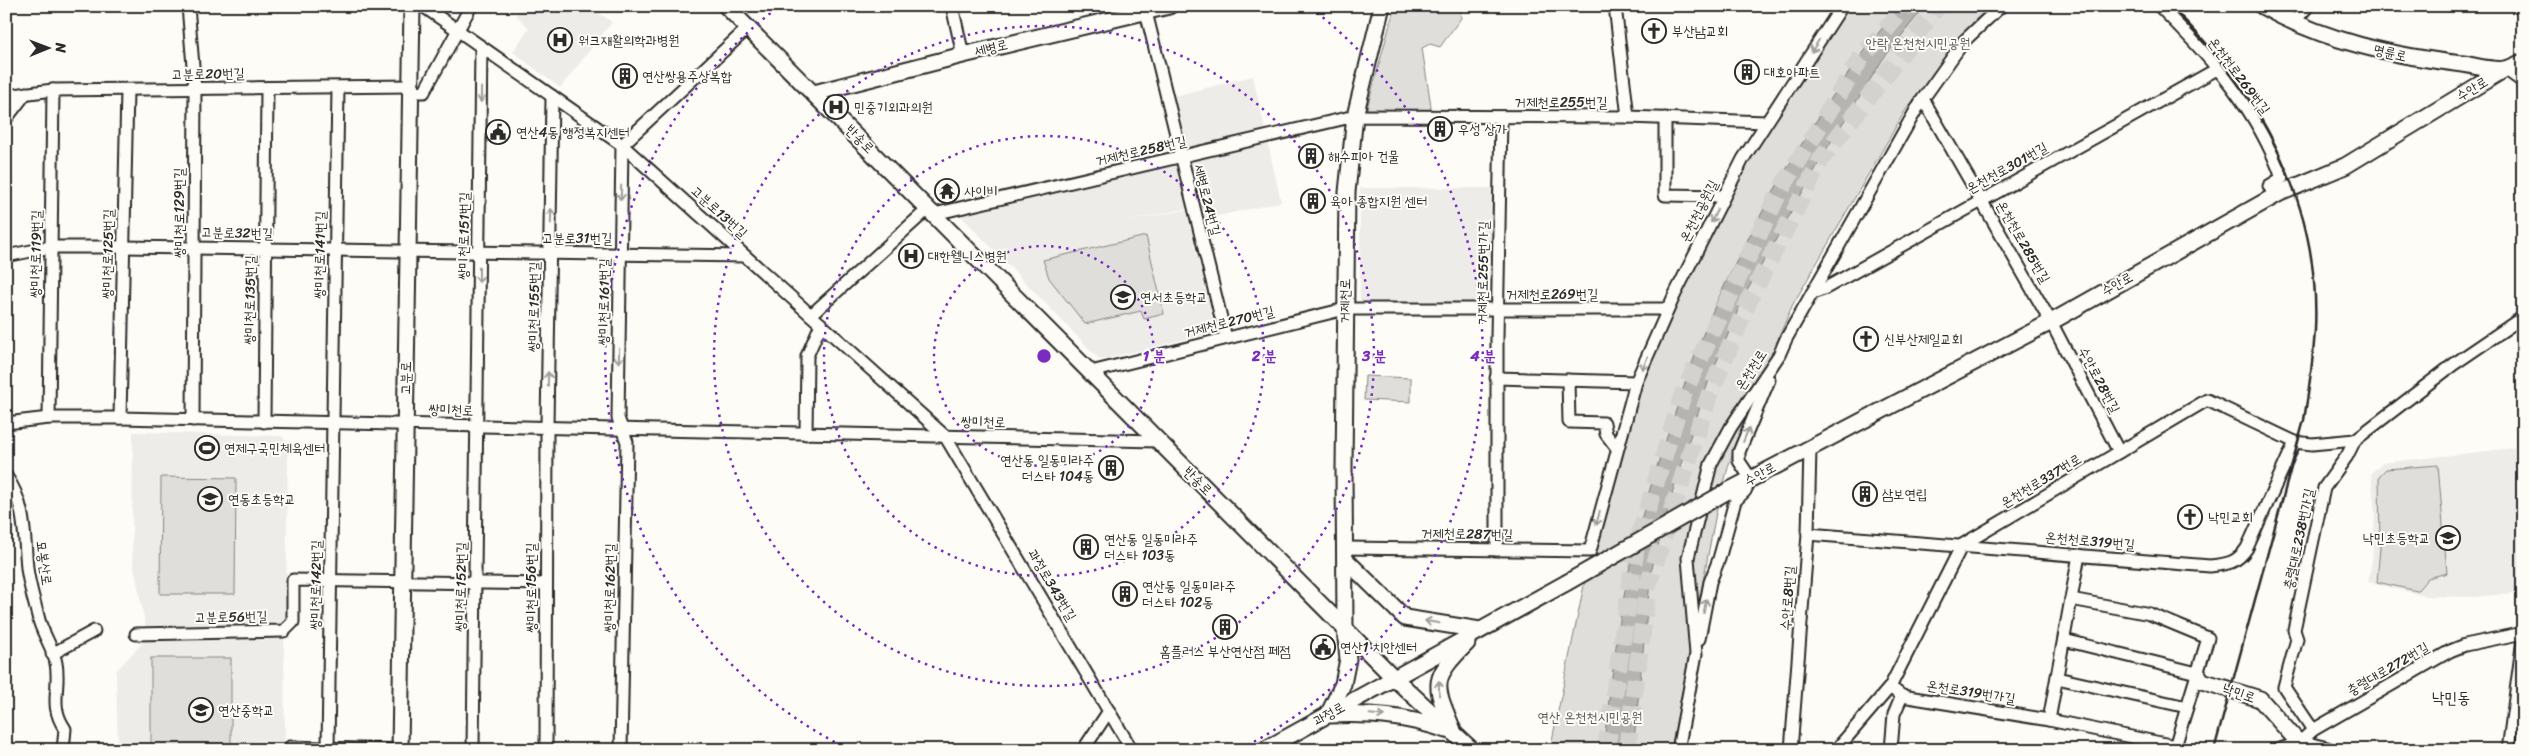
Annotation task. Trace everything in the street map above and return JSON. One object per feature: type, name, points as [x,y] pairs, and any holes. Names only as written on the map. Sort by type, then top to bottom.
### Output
[{"type":"main road","name":"고분로","points":[[400,750],[412,6]]},
{"type":"main road","name":"반송로","points":[[726,6],[1394,678],[1472,750]]},
{"type":"main road","name":"세병로","points":[[814,93],[1169,6]]},
{"type":"main road","name":"거제천로","points":[[1328,715],[1343,684],[1348,659],[1345,629],[1344,554],[1347,192],[1355,116],[1382,6]]},
{"type":"main road","name":"명륜로","points":[[2262,6],[2294,22],[2363,46],[2390,53],[2420,59],[2505,69],[2523,62]]},
{"type":"main road","name":"수안로","points":[[1566,583],[1726,492],[2051,322],[2275,196],[2345,166],[2505,69]]},
{"type":"main road","points":[[1344,554],[1405,618],[1480,630]]},
{"type":"main road","name":"과정로","points":[[1264,750],[1566,583]]},
{"type":"main road","points":[[1454,734],[1440,697],[1439,677],[1448,662],[1480,630]]},
{"type":"main road","name":"낙민로","points":[[2197,673],[2202,681],[2260,699],[2299,742]]},
{"type":"main road","points":[[1328,715],[1376,714],[1418,720],[1454,734]]},
{"type":"main road","points":[[2299,742],[2327,750]]},
{"type":"street","name":"쌍미천로129번길","points":[[188,6],[195,90],[193,420]]},
{"type":"street","name":"고분로13번길","points":[[423,6],[622,145],[945,436]]},
{"type":"street","points":[[411,89],[424,92],[471,6]]},
{"type":"street","points":[[952,6],[963,55]]},
{"type":"street","points":[[1615,6],[1628,117]]},
{"type":"street","name":"온천천공원길","points":[[1590,551],[1616,447],[1636,382],[1668,309],[1743,159],[1842,6]]},
{"type":"street","name":"온천천로","points":[[1678,750],[1696,654],[1688,558],[1711,464],[1731,427],[1779,355],[1812,293],[1923,99],[1987,6]]},
{"type":"street","name":"온천천로","points":[[1964,41],[2001,6]]},
{"type":"street","name":"온천천로269번길","points":[[2159,6],[2204,52],[2256,120],[2282,178],[2269,186],[2275,196]]},
{"type":"street","points":[[2294,22],[2308,6]]},
{"type":"street","name":"세병로24번길","points":[[1146,12],[1226,338]]},
{"type":"street","points":[[622,145],[748,28]]},
{"type":"street","name":"쌍미천로151번길","points":[[478,426],[481,47]]},
{"type":"street","name":"온천천로301번길","points":[[1812,293],[1824,289],[2218,69]]},
{"type":"street","points":[[2505,69],[2523,82]]},
{"type":"street","name":"쌍미천로141번길","points":[[332,423],[338,88]]},
{"type":"street","name":"쌍미천로135번길","points":[[264,422],[267,89]]},
{"type":"street","name":"고분로20번길","points":[[6,96],[53,90],[411,89]]},
{"type":"street","name":"쌍미천로119번길","points":[[49,418],[53,90]]},
{"type":"street","name":"쌍미천로125번길","points":[[120,418],[127,90]]},
{"type":"street","points":[[6,118],[26,93]]},
{"type":"street","name":"쌍미천로155번길","points":[[547,427],[552,96]]},
{"type":"street","name":"온천천로285번길","points":[[1923,99],[2051,322]]},
{"type":"street","name":"거제천로255번길","points":[[1355,116],[1628,117],[1766,122]]},
{"type":"street","name":"거제천로258번길","points":[[931,211],[1181,157],[1355,116]]},
{"type":"street","name":"거제천로255번가길","points":[[1497,550],[1496,378],[1501,117]]},
{"type":"street","points":[[1665,118],[1665,195],[1724,196]]},
{"type":"street","name":"쌍미천로161번길","points":[[622,145],[618,418],[622,429]]},
{"type":"street","points":[[811,315],[931,211]]},
{"type":"street","name":"고분로32번길","points":[[6,256],[51,247],[194,247],[408,251]]},
{"type":"street","name":"고분로31번길","points":[[408,251],[745,256]]},
{"type":"street","name":"거제천로269번길","points":[[1345,310],[1668,309]]},
{"type":"street","name":"거제천로270번길","points":[[1090,372],[1345,310]]},
{"type":"street","name":"충렬대로238번가길","points":[[2313,730],[2284,687],[2297,639],[2294,630],[2324,488],[2347,456],[2355,440],[2454,364],[2521,321]]},
{"type":"street","name":"수안로28번길","points":[[2051,322],[2119,452]]},
{"type":"street","points":[[806,434],[807,356],[821,324]]},
{"type":"street","points":[[1696,654],[1710,582],[1719,559],[1735,501],[1745,492],[1751,479],[1739,460],[1739,452],[1779,355]]},
{"type":"street","points":[[1496,378],[1636,382]]},
{"type":"street","points":[[1568,380],[1569,422],[1604,424],[1606,434],[1616,447]]},
{"type":"street","name":"온천천로337번로","points":[[1962,545],[2207,400],[2295,442],[2312,444],[2355,440]]},
{"type":"street","name":"쌍미천로","points":[[6,423],[49,418],[120,418],[1158,441]]},
{"type":"street","name":"쌍미천로142번길","points":[[328,748],[332,423]]},
{"type":"street","name":"쌍미천로152번길","points":[[474,750],[478,426]]},
{"type":"street","name":"쌍미천로156번길","points":[[546,750],[547,427]]},
{"type":"street","name":"쌍미천로162번길","points":[[621,750],[627,442],[622,429]]},
{"type":"street","name":"과정로343번길","points":[[945,436],[1132,750]]},
{"type":"street","name":"온천천로319번길","points":[[1808,534],[2210,566],[2240,559],[2295,442]]},
{"type":"street","name":"수안로8번길","points":[[1792,750],[1808,534],[1810,448]]},
{"type":"street","name":"묘봉산로","points":[[6,476],[14,487],[23,512],[27,570],[38,618],[56,662],[57,717],[65,729],[64,750]]},
{"type":"street","points":[[1836,750],[1890,687],[1962,545]]},
{"type":"street","name":"거제천로287번길","points":[[1344,554],[1497,550],[1590,551]]},
{"type":"street","points":[[2049,720],[2079,555]]},
{"type":"street","name":"고분로56번길","points":[[136,634],[284,631],[293,622],[293,580],[546,584]]},
{"type":"street","name":"온천로319번가길","points":[[1890,687],[1902,696],[2049,720],[2175,748],[2208,638],[2150,614],[2072,599]]},
{"type":"street","points":[[52,654],[94,631]]},
{"type":"street","name":"충렬대로272번길","points":[[2277,750],[2299,742],[2313,730],[2450,652],[2465,645],[2523,633]]},
{"type":"street","points":[[2508,750],[2523,639]]},
{"type":"street","points":[[2064,640],[2197,673]]},
{"type":"street","points":[[2057,678],[2187,707]]},
{"type":"street","points":[[1891,750],[1894,714],[1902,696]]},
{"type":"street","points":[[1083,750],[1109,711]]},
{"type":"street","points":[[290,750],[290,747],[391,750]]},
{"type":"shaded area","name":"워크재활의학과병원","points":[[523,6],[588,6],[612,22],[560,88],[513,52],[529,28],[516,15]]},
{"type":"shaded area","points":[[1900,6],[1925,6],[1883,59],[1829,145],[1743,298],[1708,383],[1677,476],[1651,572],[1633,750],[1603,750],[1620,622],[1635,542],[1657,467],[1705,330],[1719,297],[1758,220],[1800,146],[1848,74]]},
{"type":"shaded area","points":[[1253,76],[1281,202],[1204,219],[1199,206],[1116,223],[1186,210],[1216,332],[1100,360],[962,217],[961,212],[1189,157],[1174,96]]},
{"type":"shaded area","points":[[1360,188],[1493,188],[1491,296],[1486,303],[1363,304],[1360,299]]},
{"type":"shaded area","name":"연동초등학교","points":[[133,432],[281,436],[288,443],[286,620],[278,627],[146,629],[132,555]]},
{"type":"shaded area","name":"낙민초등학교","points":[[2523,447],[2523,592],[2475,597],[2425,596],[2368,582],[2372,562],[2375,514],[2371,473],[2382,463]]},
{"type":"shaded area","name":"연산중학교","points":[[284,636],[285,750],[118,750],[116,671],[146,639]]},
{"type":"green space","points":[[1395,6],[1460,6],[1461,18],[1440,47],[1430,44],[1422,48],[1431,106],[1429,112],[1370,111],[1367,108]]},
{"type":"green space","points":[[1845,6],[1991,6],[1975,20],[1905,111],[1792,306],[1749,408],[1729,464],[1716,513],[1671,750],[1550,750],[1590,556],[1638,382],[1725,198]]},
{"type":"green space","points":[[1146,236],[1164,314],[1144,319],[1141,311],[1085,324],[1049,278],[1043,260]]},
{"type":"green space","points":[[1365,376],[1411,378],[1411,402],[1364,400]]},
{"type":"green space","points":[[2438,465],[2447,573],[2428,578],[2417,591],[2377,582],[2380,547],[2379,476],[2386,469]]},
{"type":"green space","points":[[161,477],[236,478],[235,594],[160,594]]},
{"type":"green space","points":[[151,658],[231,658],[231,750],[151,750]]},
{"type":"tunnel","points":[[1606,750],[1636,546],[1683,394],[1778,194],[1861,58],[1906,6]]},
{"type":"tunnel","points":[[1627,750],[1648,585],[1710,393],[1751,296],[1822,158],[1938,6]]},
{"type":"railway","points":[[2170,6],[2202,39],[2231,75],[2257,113],[2278,153],[2295,195],[2308,238],[2314,283],[2315,330],[2304,420],[2214,750]]},
{"type":"place","name":"부산남교회","points":[[1654,31]]},
{"type":"place","name":"워크재활의학과병원","points":[[560,40]]},
{"type":"place","name":"대호아파트","points":[[1747,72]]},
{"type":"place","name":"연산쌍용주상복합","points":[[625,76]]},
{"type":"place","name":"민중기외과의원","points":[[836,107]]},
{"type":"place","name":"우성 상가","points":[[1440,129]]},
{"type":"place","name":"연산4동 행정복지센터","points":[[498,132]]},
{"type":"place","name":"해수피아 건물","points":[[1311,156]]},
{"type":"place","name":"사이비","points":[[947,191]]},
{"type":"place","name":"육아 종합지원 센터","points":[[1313,201]]},
{"type":"place","name":"대한웰니스병원","points":[[911,256]]},
{"type":"place","name":"연서초등학교","points":[[1123,297]]},
{"type":"place","name":"신부산제일교회","points":[[1866,339]]},
{"type":"place","name":"연제구국민체육센터","points":[[207,448]]},
{"type":"place","name":"연산동 일동미라주 더스타 104동","points":[[1111,468]]},
{"type":"place","name":"삼보연립","points":[[1865,494]]},
{"type":"place","name":"연동초등학교","points":[[210,499]]},
{"type":"place","name":"낙민교회","points":[[2190,517]]},
{"type":"place","name":"낙민초등학교","points":[[2448,538]]},
{"type":"place","name":"연산동 일동미라주 더스타 103동","points":[[1086,547]]},
{"type":"place","name":"연산동 일동미라주 더스타 102동","points":[[1125,594]]},
{"type":"place","name":"홈플러스 부산연산점 페점","points":[[1225,627]]},
{"type":"place","name":"연산1 치안센터","points":[[1323,647]]},
{"type":"place","name":"연산중학교","points":[[201,710]]},
{"type":"district","name":"낙민동","points":[[2451,697]]},
{"type":"park label","name":"안락 온천천시민공원","points":[[1918,43]]},
{"type":"park label","name":"연산 온천천시민공원","points":[[1590,717]]}]
